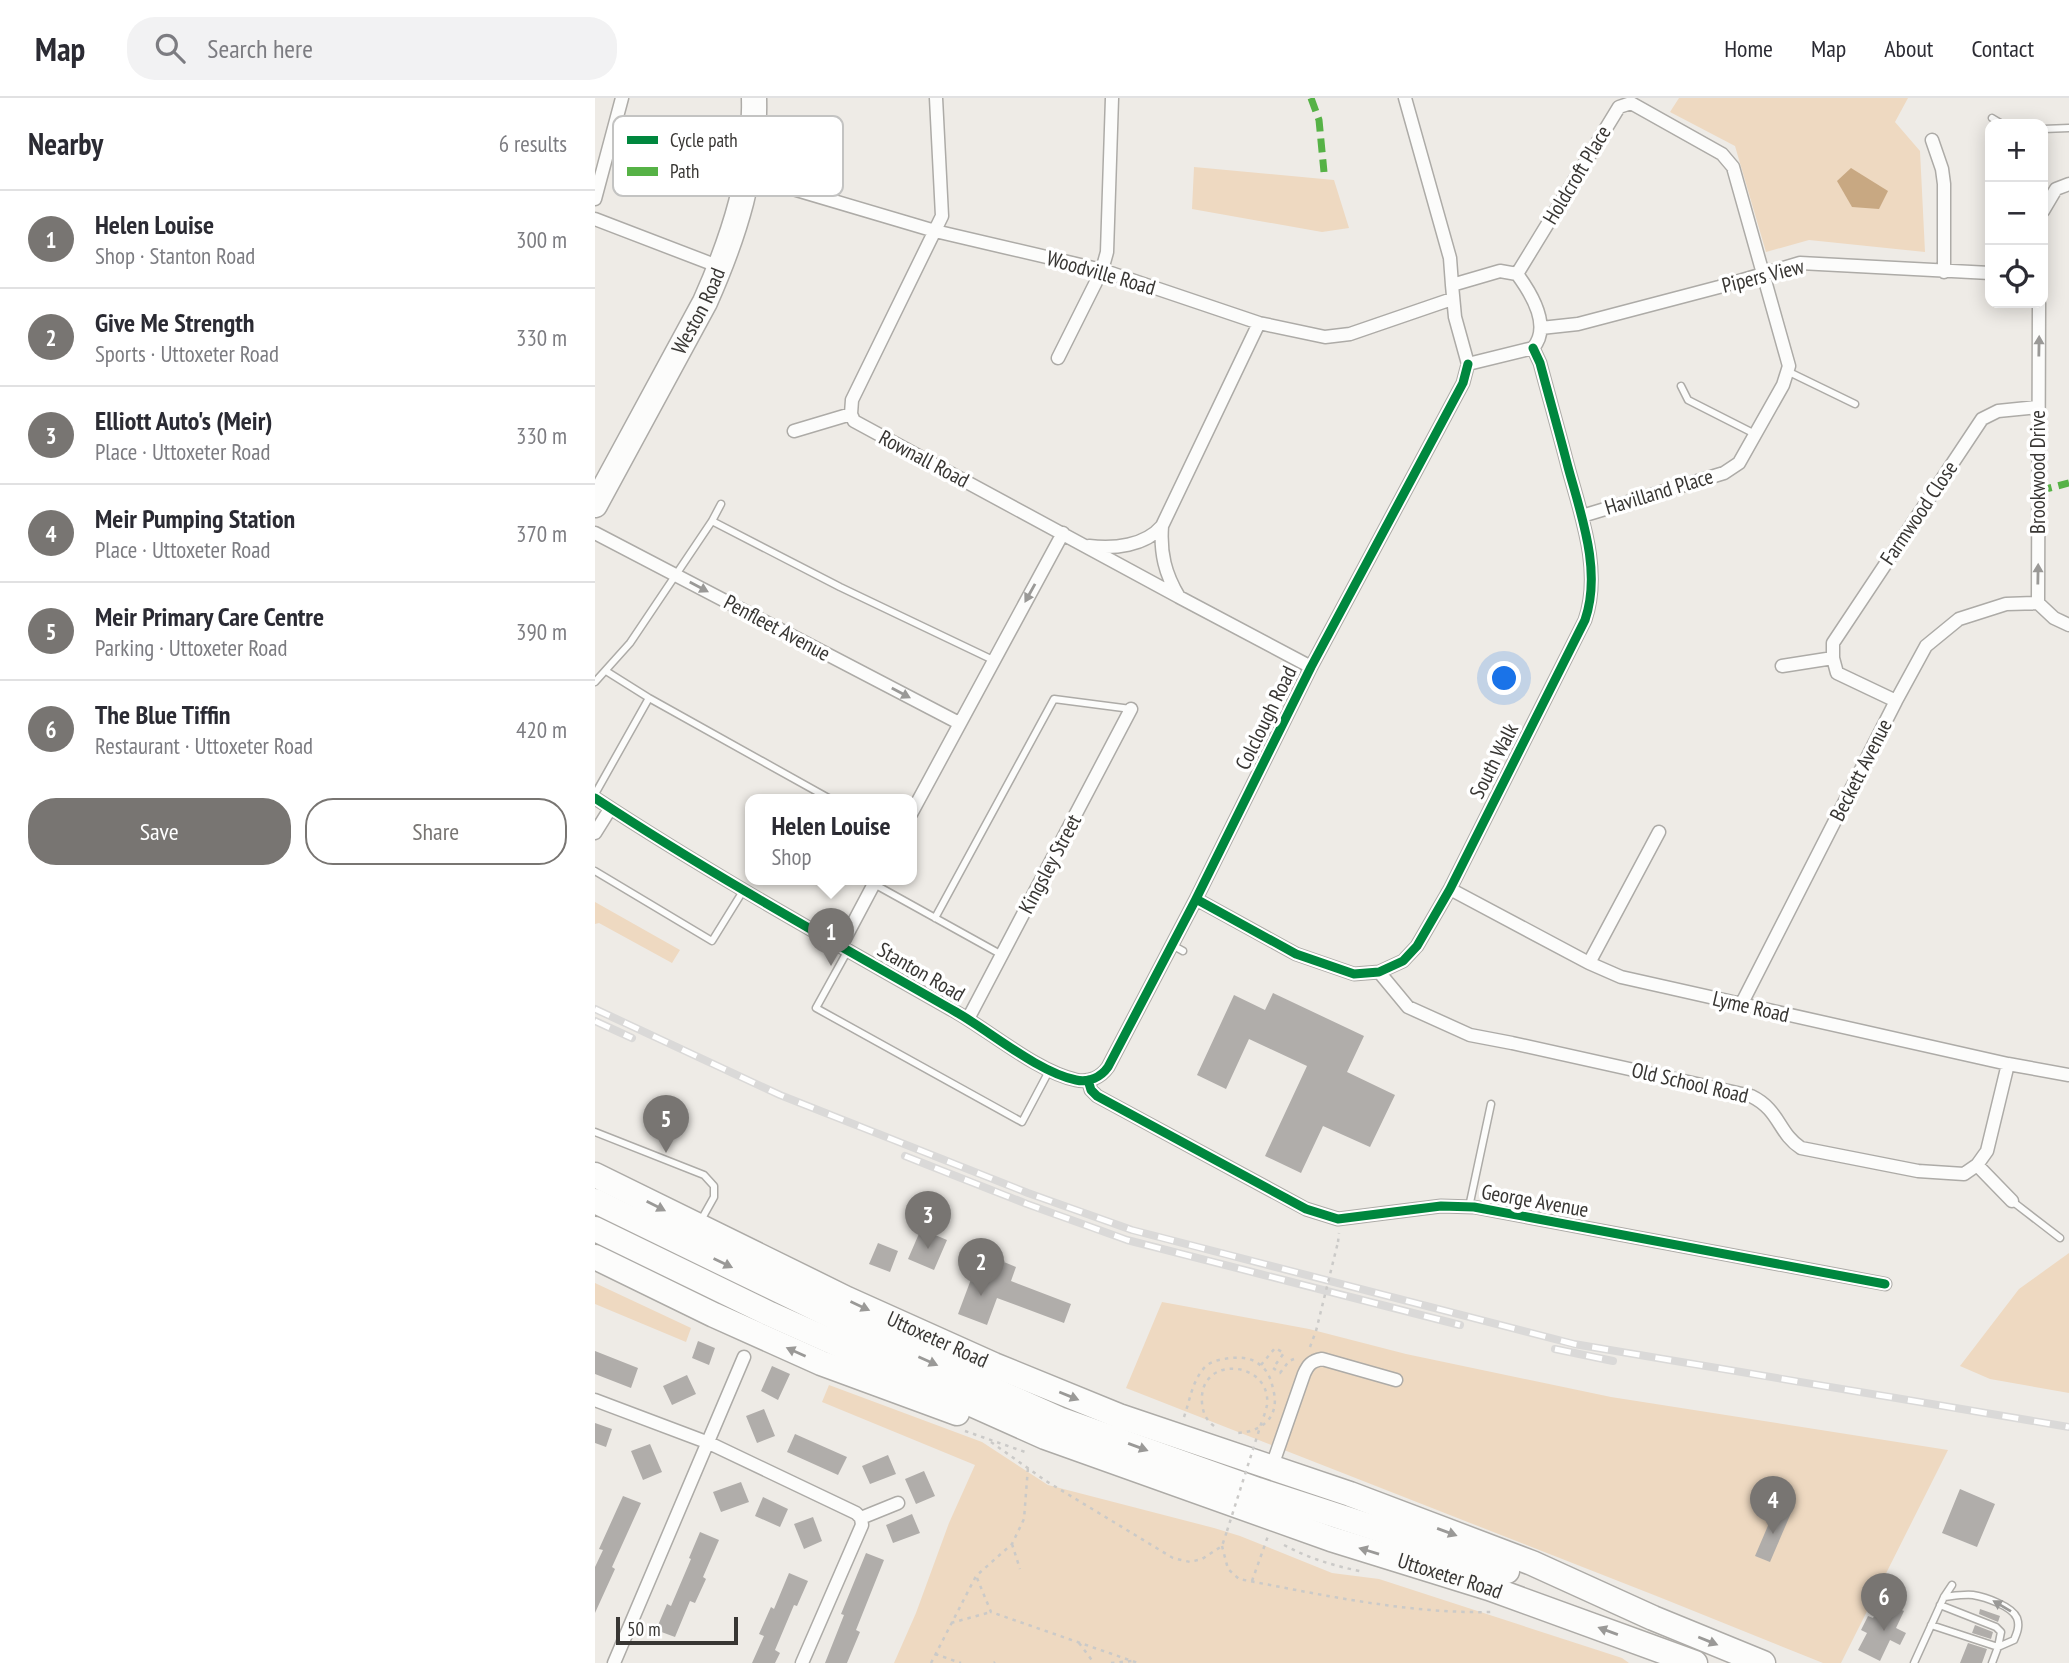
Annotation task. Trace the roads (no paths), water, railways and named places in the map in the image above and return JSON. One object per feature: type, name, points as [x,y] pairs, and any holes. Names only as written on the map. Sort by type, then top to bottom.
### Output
[{"type":"highway","name":"Weston Road","points":[[753,116],[754,98]]},
{"type":"highway","name":"Weston Road","points":[[595,505],[705,302],[720,267],[742,196]]},
{"type":"highway","name":"Uttoxeter Road","points":[[595,1175],[937,1341],[1119,1416],[1350,1494],[1532,1563],[1653,1618]]},
{"type":"highway","points":[[595,1201],[856,1328],[1059,1419],[1258,1490],[1653,1618],[1763,1663]]},
{"type":"highway","points":[[595,1229],[770,1314],[1045,1437]]},
{"type":"highway","points":[[595,1257],[821,1363],[903,1395],[994,1425],[1045,1437]]},
{"type":"highway","name":"Uttoxeter Road","points":[[1045,1437],[1262,1516],[1489,1588],[1695,1663]]},
{"type":"highway","points":[[1657,1648],[1680,1663]]},
{"type":"street","points":[[617,116],[622,98]]},
{"type":"street","points":[[794,431],[851,414],[852,400],[943,216],[936,98]]},
{"type":"street","points":[[1058,358],[1102,270],[1107,252],[1112,98]]},
{"type":"street","points":[[1405,98],[1450,258],[1452,299],[1455,317],[1468,364],[1533,348],[1540,337],[1541,328],[1534,299],[1517,274],[1500,271],[1452,285]]},
{"type":"street","name":"Holdcroft Place","points":[[1517,274],[1619,107],[1631,103],[1722,154],[1733,167],[1762,274]]},
{"type":"street","points":[[595,199],[613,132]]},
{"type":"street","points":[[1932,140],[1944,184],[1944,272]]},
{"type":"street","points":[[2048,203],[2056,189],[2069,184]]},
{"type":"street","name":"Woodville Road","points":[[817,196],[935,230],[1102,270],[1259,323],[1325,337],[1350,334],[1452,299]]},
{"type":"street","points":[[595,219],[720,267]]},
{"type":"street","name":"Pipers View","points":[[1541,328],[1578,324],[1800,262],[1985,273]]},
{"type":"street","points":[[1762,274],[1789,366],[1787,371]]},
{"type":"street","name":"Brookwood Drive","points":[[2038,603],[2039,308]]},
{"type":"street","points":[[1085,546],[1130,544],[1154,535],[1162,526],[1259,323]]},
{"type":"street","name":"South Walk","points":[[1379,972],[1403,961],[1417,946],[1450,889],[1591,604],[1591,571],[1582,516],[1540,363],[1533,348]]},
{"type":"street","name":"Colclough Road","points":[[1088,1080],[1103,1074],[1108,1067],[1178,948],[1196,899],[1311,667],[1463,383],[1468,364]]},
{"type":"street","name":"Havilland Place","points":[[1582,516],[1724,473],[1739,463],[1783,385],[1787,371]]},
{"type":"street","name":"Farmwood Close","points":[[1833,658],[1833,643],[1982,419],[1998,411],[2038,407]]},
{"type":"street","name":"Rownall Road","points":[[851,414],[854,421],[1311,667]]},
{"type":"street","points":[[1162,526],[1161,550],[1171,583],[1179,597]]},
{"type":"street","name":"Penfleet Avenue","points":[[595,533],[959,723]]},
{"type":"street","points":[[917,804],[1063,533]]},
{"type":"street","points":[[2038,603],[2054,618],[2069,625]]},
{"type":"street","name":"Beckett Avenue","points":[[1741,1005],[1926,646],[1959,619],[2006,604],[2038,603]]},
{"type":"street","points":[[1782,666],[1833,658],[1837,673],[1896,701]]},
{"type":"street","name":"Kingsley Street","points":[[968,1019],[1131,709]]},
{"type":"street","name":"Stanton Road","points":[[595,796],[743,891],[968,1019],[1049,1071],[1078,1081],[1088,1080]]},
{"type":"street","points":[[595,833],[610,808]]},
{"type":"street","points":[[1589,963],[1659,832]]},
{"type":"street","points":[[845,948],[874,885]]},
{"type":"street","name":"Lyme Road","points":[[1450,889],[1621,978],[2008,1064],[2069,1075]]},
{"type":"street","points":[[1196,899],[1296,954],[1354,974],[1379,972]]},
{"type":"street","name":"Old School Road","points":[[1379,972],[1408,1007],[1471,1035],[1751,1096],[1762,1101],[1771,1110],[1792,1142],[1801,1148],[1918,1171],[1965,1174],[1977,1166]]},
{"type":"street","points":[[2008,1064],[1987,1151],[1977,1166],[2012,1200]]},
{"type":"street","name":"George Avenue","points":[[1088,1080],[1091,1090],[1097,1096],[1306,1209],[1338,1219],[1441,1206],[1469,1207],[1885,1284]]},
{"type":"street","points":[[614,1663],[744,1357]]},
{"type":"street","points":[[1281,1472],[1308,1365],[1322,1359],[1396,1380]]},
{"type":"street","points":[[595,1400],[709,1443],[856,1513],[861,1518],[862,1525],[802,1663]]},
{"type":"street","points":[[861,1518],[898,1503]]},
{"type":"lane","points":[[2048,129],[2069,128]]},
{"type":"lane","points":[[1787,371],[1855,404]]},
{"type":"lane","points":[[1681,386],[1688,400],[1755,434]]},
{"type":"lane","points":[[595,682],[630,643],[721,504]]},
{"type":"lane","points":[[712,521],[840,587],[993,660]]},
{"type":"lane","points":[[606,671],[649,698],[821,794]]},
{"type":"lane","points":[[595,796],[649,698]]},
{"type":"lane","points":[[935,918],[1054,699],[1131,709]]},
{"type":"lane","points":[[595,871],[712,941],[743,891]]},
{"type":"lane","points":[[880,885],[1002,955]]},
{"type":"lane","points":[[845,948],[816,1008],[1022,1122],[1049,1071]]},
{"type":"lane","points":[[1469,1207],[1491,1104]]},
{"type":"lane","points":[[595,1132],[704,1175],[714,1186],[714,1197],[698,1227]]},
{"type":"lane","points":[[2012,1200],[2060,1238]]},
{"type":"lane","points":[[1914,1663],[1952,1585]]},
{"type":"lane","points":[[1931,1625],[1998,1647],[2014,1640],[2018,1619],[2011,1611],[1992,1600],[1972,1595],[1944,1597]]},
{"type":"lane","points":[[1940,1605],[1996,1627],[2001,1632],[1992,1663]]},
{"type":"railway","points":[[595,1009],[780,1095],[1028,1193],[1132,1230],[1574,1344],[2069,1427]]},
{"type":"railway","points":[[595,1021],[632,1038]]},
{"type":"railway","points":[[905,1156],[1127,1240],[1460,1325]]},
{"type":"railway","points":[[1555,1349],[1613,1361]]},
{"type":"place","name":"Helen Louise","points":[[831,966]]},
{"type":"place","name":"Meir Primary Care Centre","points":[[666,1153]]},
{"type":"place","name":"Elliott Auto's (Meir)","points":[[928,1249]]},
{"type":"place","name":"Give Me Strength","points":[[981,1296]]},
{"type":"place","name":"Meir Pumping Station","points":[[1773,1534]]},
{"type":"place","name":"The Blue Tiffin","points":[[1884,1631]]}]
